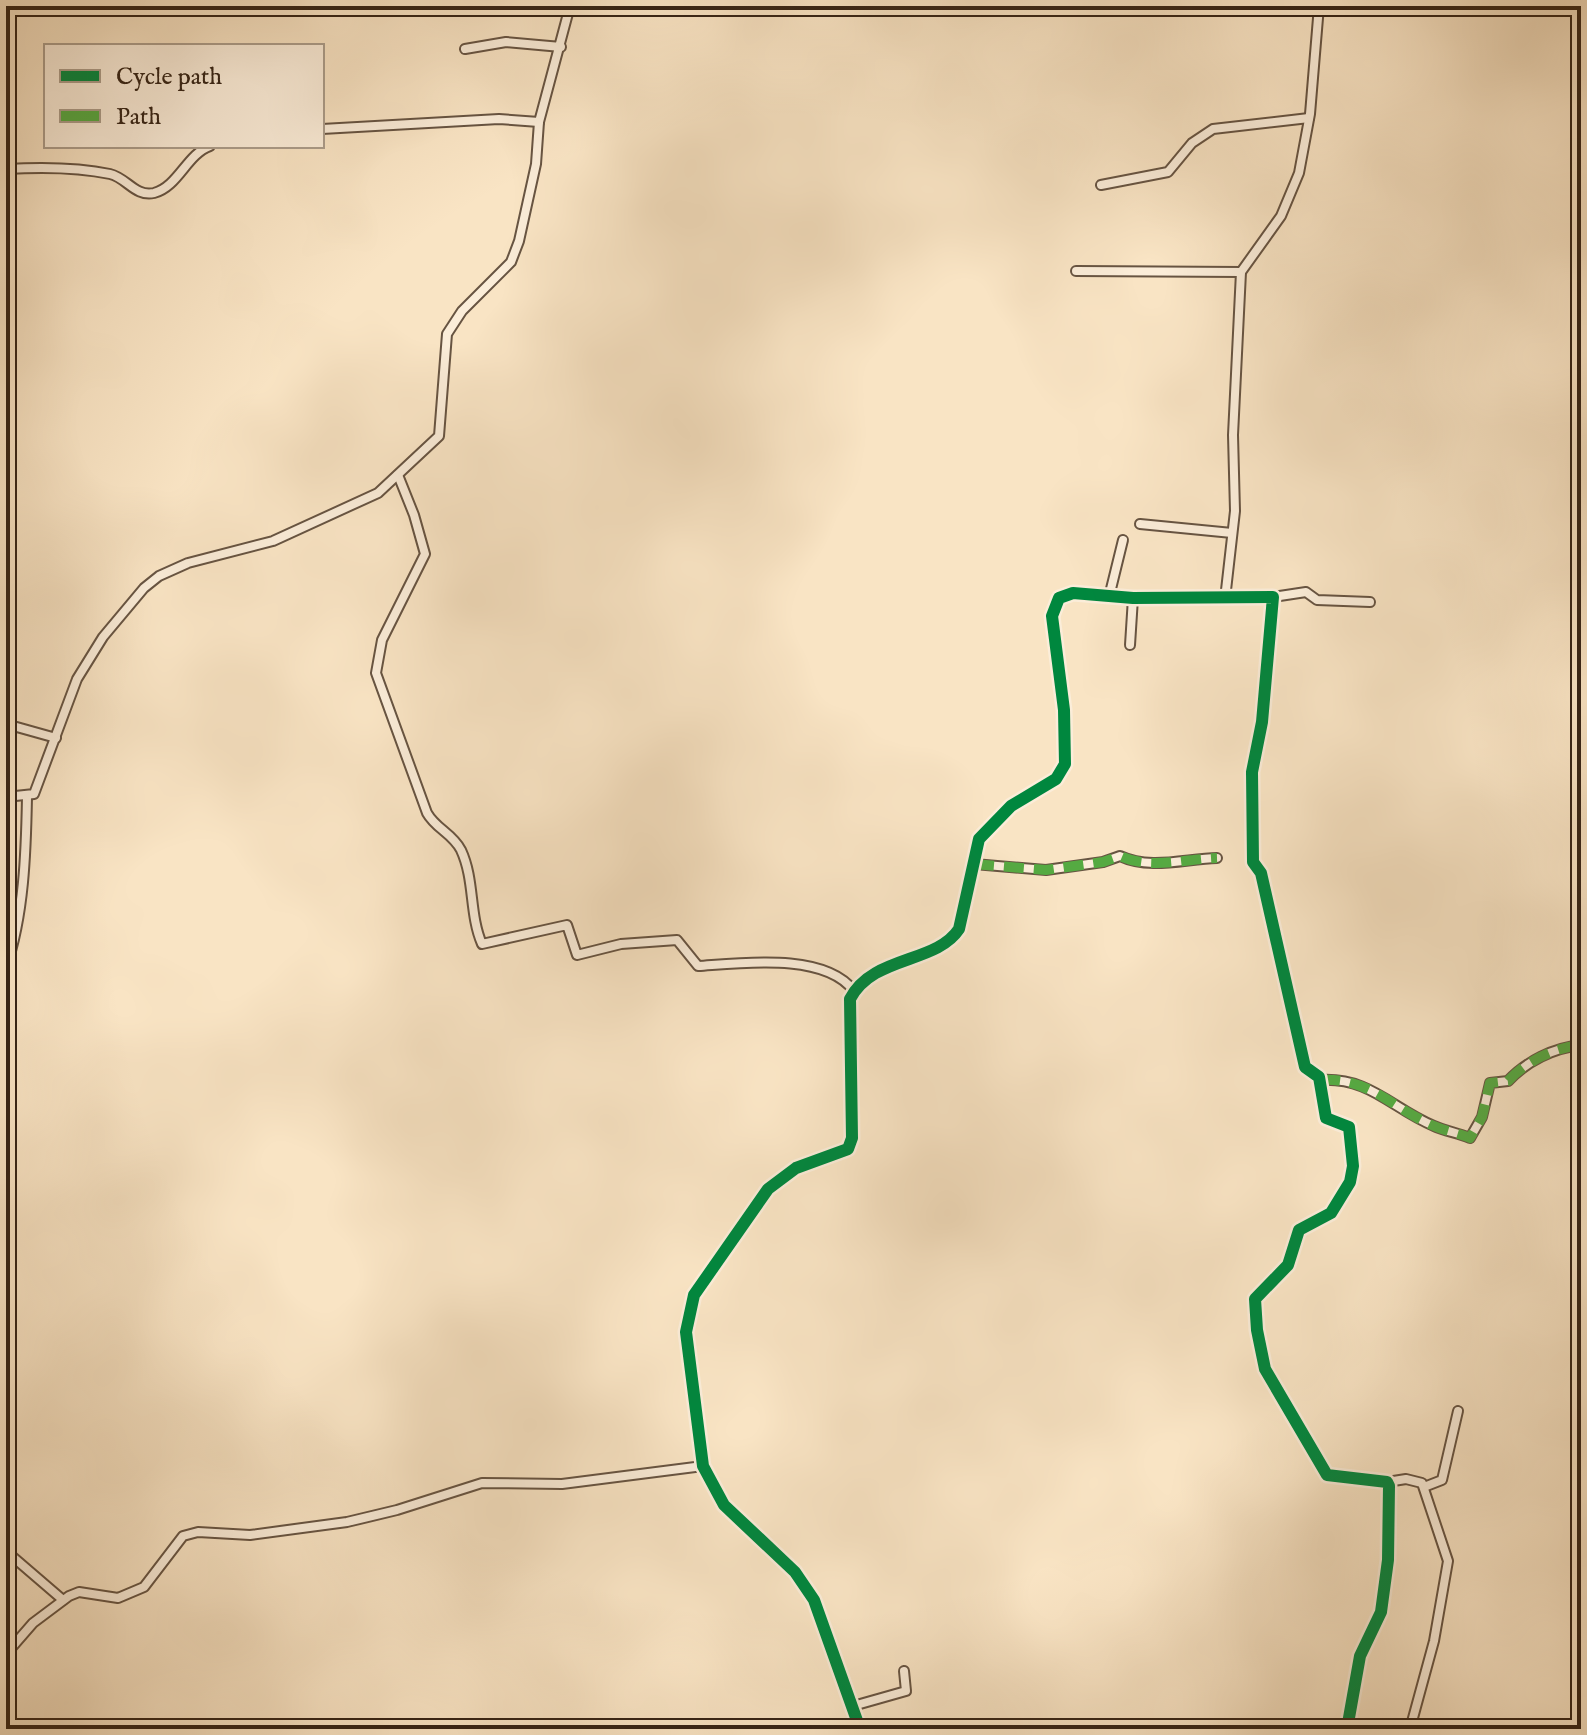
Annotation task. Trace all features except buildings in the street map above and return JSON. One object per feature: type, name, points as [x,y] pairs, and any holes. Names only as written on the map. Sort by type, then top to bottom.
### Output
[{"type":"street","points":[[6,967],[19,915],[27,853],[27,797],[39,785],[77,679],[103,637],[159,576],[188,563],[273,541],[378,493],[439,436],[447,334],[462,311],[511,262],[519,241],[536,164],[539,122],[570,6]]},
{"type":"street","points":[[1225,599],[1232,533],[1241,272],[1292,196],[1309,118],[1319,6]]},
{"type":"street","points":[[465,49],[506,42],[561,47]]},
{"type":"street","points":[[1101,185],[1168,172],[1192,143],[1213,129],[1309,118]]},
{"type":"street","points":[[324,129],[499,119],[539,122]]},
{"type":"street","points":[[6,169],[38,167],[107,174],[142,193],[152,194],[161,190],[208,148]]},
{"type":"street","points":[[1076,271],[1241,272]]},
{"type":"street","points":[[398,475],[425,554],[382,640],[376,673],[427,813],[434,824],[449,834],[461,852],[472,900],[474,925],[482,944],[567,925],[577,955],[610,946],[677,940],[698,966],[771,962],[801,965],[844,978],[854,991]]},
{"type":"street","points":[[1140,524],[1232,533]]},
{"type":"street","points":[[1109,597],[1123,540]]},
{"type":"street","points":[[860,1729],[814,1600],[795,1572],[724,1505],[703,1466],[688,1371],[686,1317],[694,1295],[768,1189],[796,1168],[848,1149],[852,1138],[850,1008],[854,991],[893,963],[952,940],[959,929],[979,839],[1022,797],[1056,779],[1065,764],[1064,710],[1053,636],[1055,603],[1064,595],[1073,593],[1133,598],[1225,599],[1306,592],[1317,600],[1370,602]]},
{"type":"street","points":[[1273,597],[1262,722],[1252,772],[1254,865],[1261,873],[1305,1067],[1317,1073],[1320,1080],[1325,1116],[1349,1127],[1353,1175],[1331,1213],[1299,1230],[1288,1265],[1257,1295],[1257,1330],[1265,1369],[1327,1475],[1387,1482],[1414,1479],[1424,1487],[1448,1561],[1434,1641],[1410,1729]]},
{"type":"street","points":[[1130,645],[1133,598]]},
{"type":"street","points":[[6,724],[56,738]]},
{"type":"street","points":[[6,797],[27,797]]},
{"type":"street","points":[[974,864],[1046,870],[1094,864],[1120,856],[1132,863],[1149,864],[1217,858]]},
{"type":"street","points":[[1320,1080],[1348,1081],[1368,1087],[1432,1125],[1470,1138],[1482,1117],[1490,1083],[1508,1081],[1518,1070],[1557,1049],[1581,1045]]},
{"type":"street","points":[[1424,1487],[1442,1480],[1458,1411]]},
{"type":"street","points":[[6,1654],[33,1623],[79,1592],[106,1597],[129,1596],[155,1577],[177,1539],[198,1532],[250,1535],[347,1522],[482,1483],[562,1484],[703,1466]]},
{"type":"street","points":[[1347,1729],[1360,1656],[1381,1612],[1388,1560],[1387,1482]]},
{"type":"street","points":[[6,1551],[63,1600]]},
{"type":"street","points":[[853,1706],[906,1691],[904,1671]]},
{"type":"marked path","points":[[974,864],[1046,870],[1103,862],[1120,856],[1155,863],[1217,858]]},
{"type":"marked path","points":[[1320,1080],[1337,1080],[1367,1088],[1419,1119],[1470,1138],[1482,1117],[1490,1083],[1508,1081],[1523,1067],[1541,1057],[1581,1045]]},
{"type":"cycle path","points":[[860,1729],[814,1600],[795,1572],[724,1505],[703,1466],[686,1332],[694,1295],[768,1189],[796,1168],[848,1149],[852,1138],[850,999],[860,985],[874,974],[936,949],[949,940],[959,929],[979,839],[1011,806],[1056,779],[1065,764],[1064,710],[1052,616],[1059,598],[1073,593],[1133,598],[1273,597],[1262,722],[1252,772],[1253,862],[1261,873],[1305,1067],[1319,1077],[1326,1118],[1349,1127],[1353,1166],[1350,1182],[1331,1213],[1299,1230],[1288,1265],[1255,1299],[1257,1330],[1265,1369],[1327,1475],[1387,1482],[1389,1486],[1388,1560],[1381,1612],[1360,1656],[1347,1729]]}]
